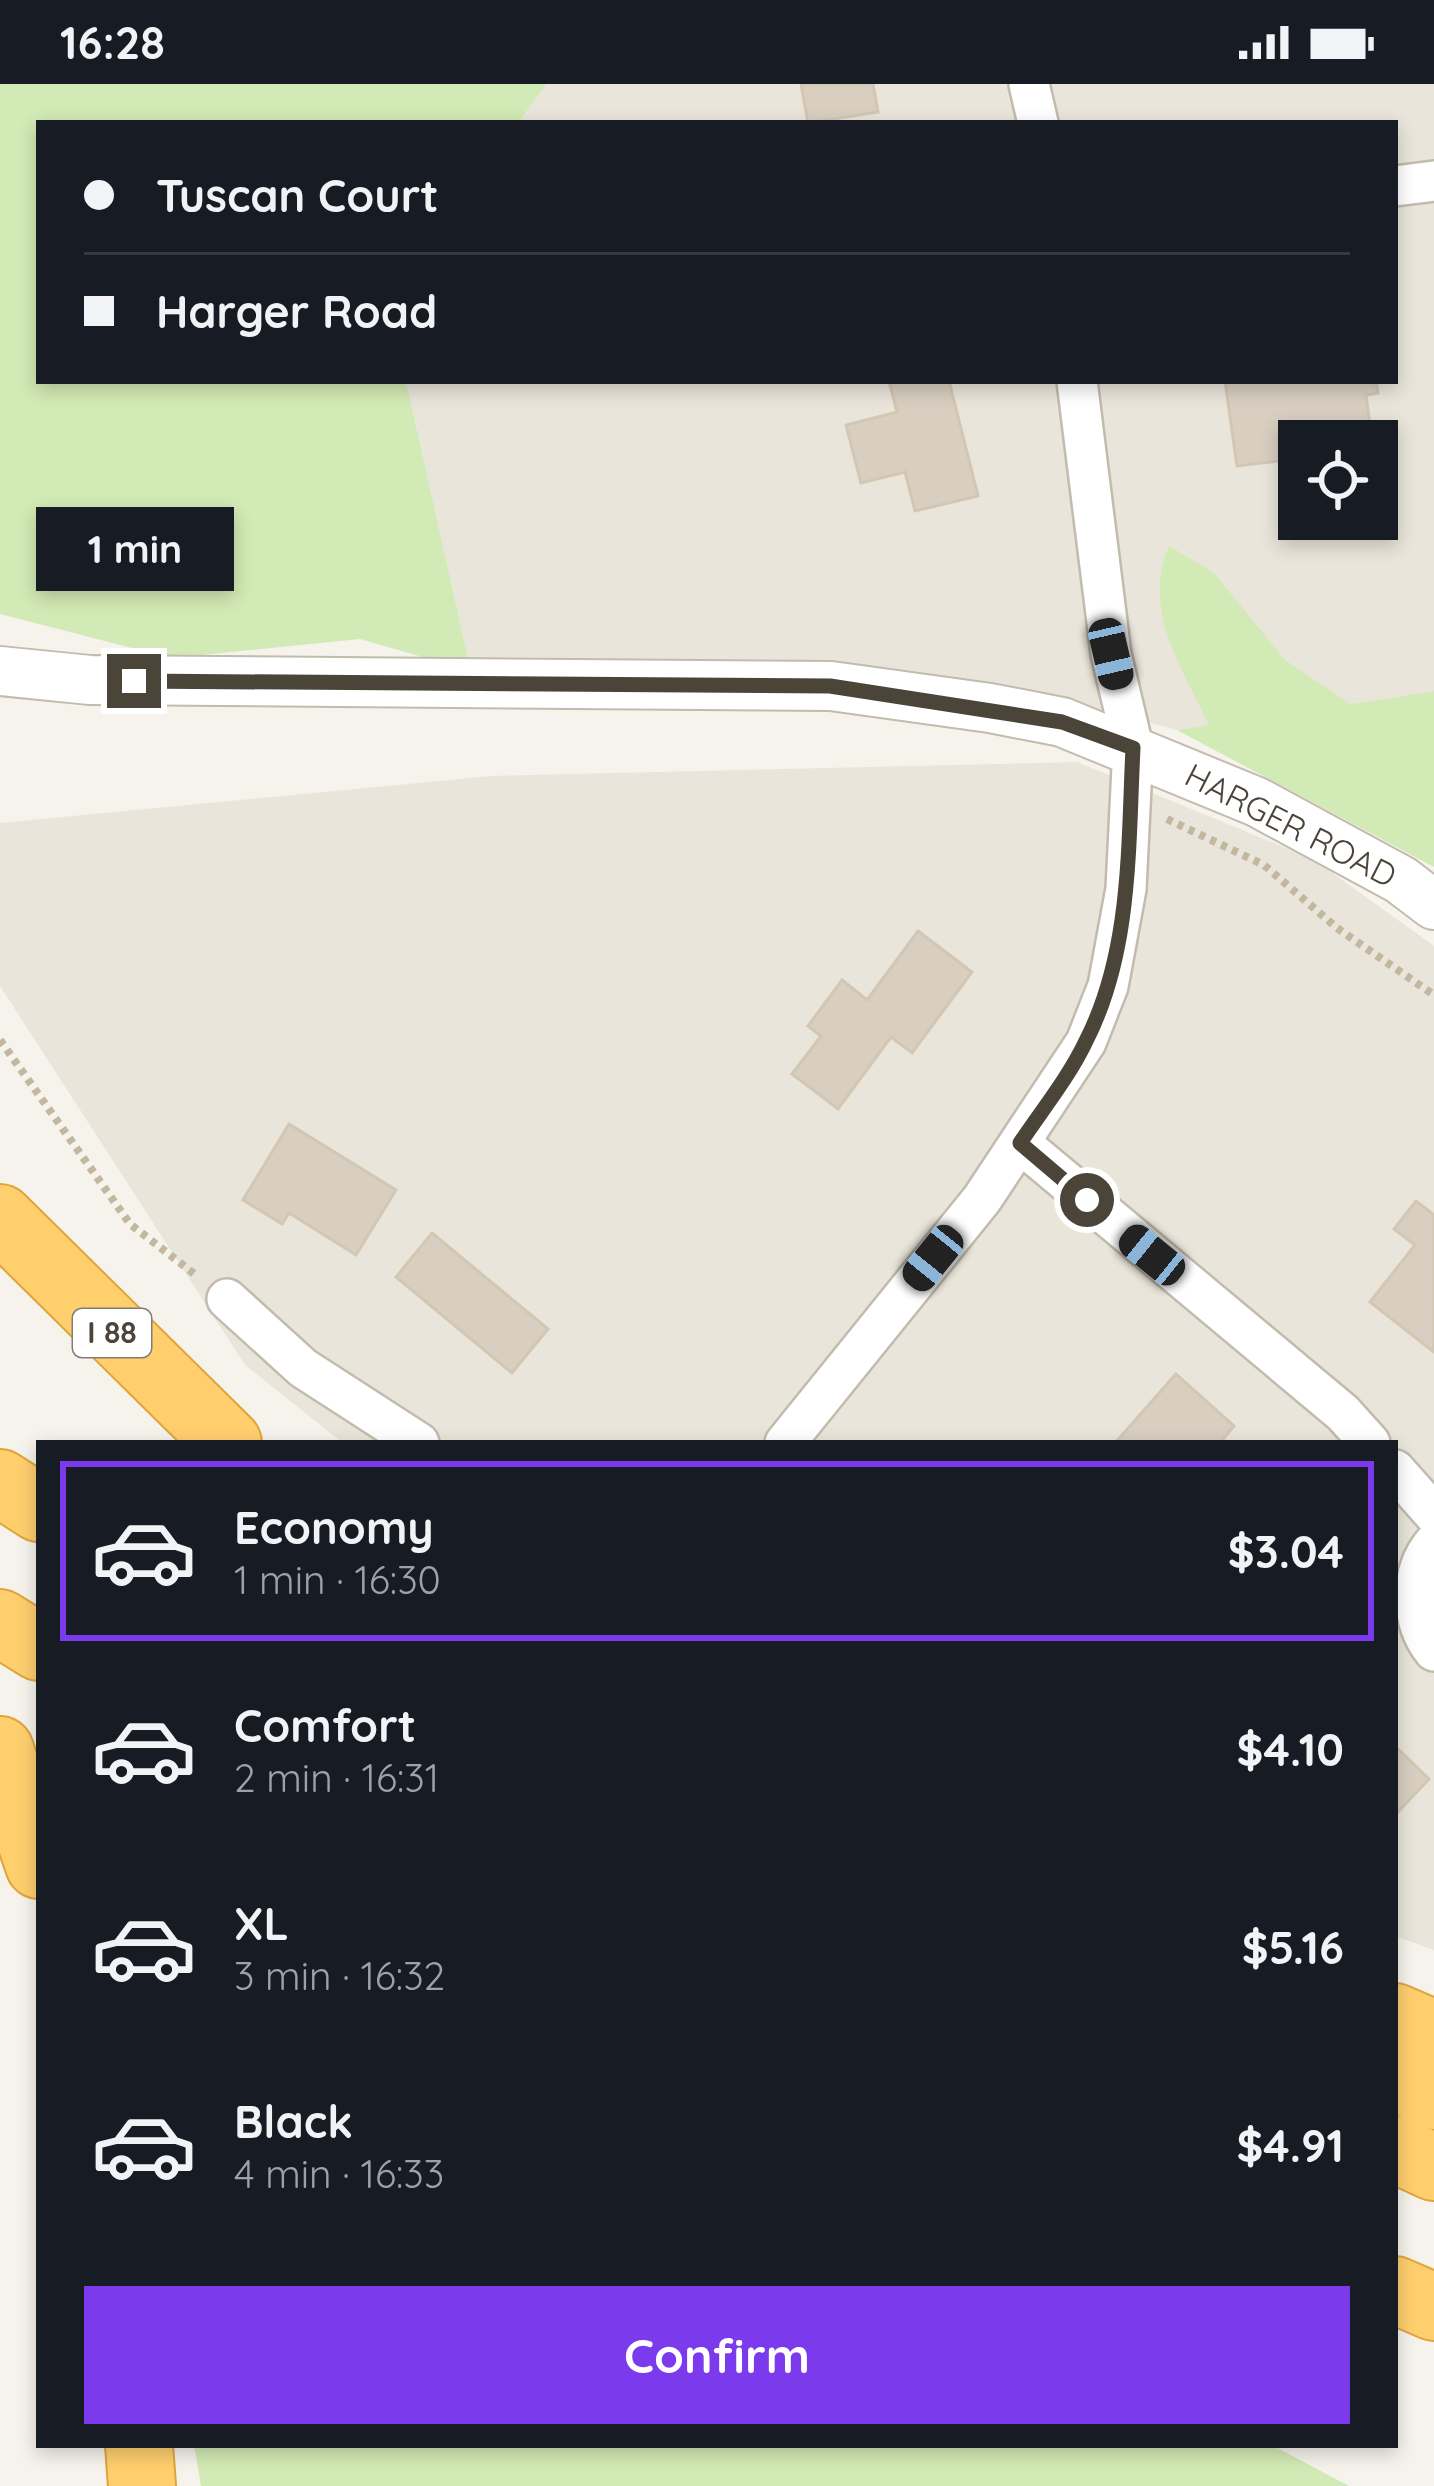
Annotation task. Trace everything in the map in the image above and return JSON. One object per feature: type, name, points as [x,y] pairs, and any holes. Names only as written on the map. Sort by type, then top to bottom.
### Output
[{"type":"highway","name":"I 88","points":[[0,1218],[225,1440]]},
{"type":"highway","points":[[0,1483],[36,1506]]},
{"type":"highway","points":[[0,1623],[36,1645]]},
{"type":"highway","points":[[0,1750],[36,1855]]},
{"type":"highway","points":[[1398,2018],[1434,2034]]},
{"type":"highway","points":[[1398,2078],[1434,2096]]},
{"type":"highway","points":[[1398,2151],[1434,2167]]},
{"type":"highway","points":[[1398,2291],[1434,2307]]},
{"type":"highway","points":[[139,2448],[142,2486]]},
{"type":"street","points":[[1029,84],[1037,120]]},
{"type":"street","points":[[1398,186],[1434,181]]},
{"type":"street","points":[[787,1440],[1020,1143],[1086,1042],[1108,986],[1126,889],[1133,748],[1111,654],[1077,384]]},
{"type":"street","name":"HARGER ROAD","points":[[0,671],[90,680],[830,686],[1062,722],[1133,748],[1330,838],[1434,905]]},
{"type":"street","points":[[1020,1143],[1343,1413],[1367,1440]]},
{"type":"street","points":[[227,1299],[303,1368],[413,1440]]},
{"type":"street","points":[[1398,1473],[1434,1514]]},
{"type":"street","points":[[1434,1544],[1416,1581],[1416,1612],[1434,1651]]},
{"type":"path","points":[[1133,748],[1165,819],[1264,865],[1337,928],[1434,995]]},
{"type":"path","points":[[0,1040],[130,1224],[227,1299]]},
{"type":"shaded area","points":[[547,84],[1434,84],[1434,691],[1177,730],[1016,687],[910,676],[471,671],[407,384],[1398,384],[1398,120],[520,120]]},
{"type":"shaded area","points":[[1077,762],[1313,859],[1434,946],[1434,1950],[1398,1937],[1398,1440],[339,1440],[245,1365],[0,986],[0,823],[491,776]]},
{"type":"green space","points":[[0,84],[547,84],[520,120],[36,120],[36,384],[407,384],[471,671],[360,639],[171,658],[0,614]]},
{"type":"green space","points":[[1169,546],[1214,573],[1285,660],[1350,704],[1434,691],[1434,867],[1177,730],[1209,725],[1177,660],[1162,615],[1162,569]]},
{"type":"green space","points":[[195,2448],[1278,2448],[1349,2486],[201,2486]]},
{"type":"building","points":[[801,84],[873,84],[878,112],[807,120]]},
{"type":"building","points":[[890,384],[950,384],[978,496],[915,511],[905,472],[861,483],[846,425],[897,412]]},
{"type":"building","points":[[1225,384],[1376,384],[1378,393],[1366,395],[1369,420],[1278,420],[1278,461],[1237,466]]},
{"type":"building","points":[[918,931],[972,972],[912,1053],[891,1037],[838,1109],[792,1074],[821,1036],[808,1026],[842,980],[867,1000]]},
{"type":"building","points":[[289,1124],[396,1190],[356,1255],[289,1213],[282,1224],[243,1200]]},
{"type":"building","points":[[1416,1201],[1434,1215],[1434,1352],[1370,1302],[1415,1245],[1394,1229]]},
{"type":"building","points":[[432,1233],[548,1329],[512,1373],[396,1277]]},
{"type":"building","points":[[1176,1374],[1234,1426],[1222,1440],[1118,1440]]},
{"type":"building","points":[[1398,1749],[1429,1779],[1398,1812]]},
{"type":"route","points":[[134,681],[830,686],[1062,722],[1133,748],[1126,889],[1108,986],[1086,1042],[1020,1143],[1087,1200]]}]
